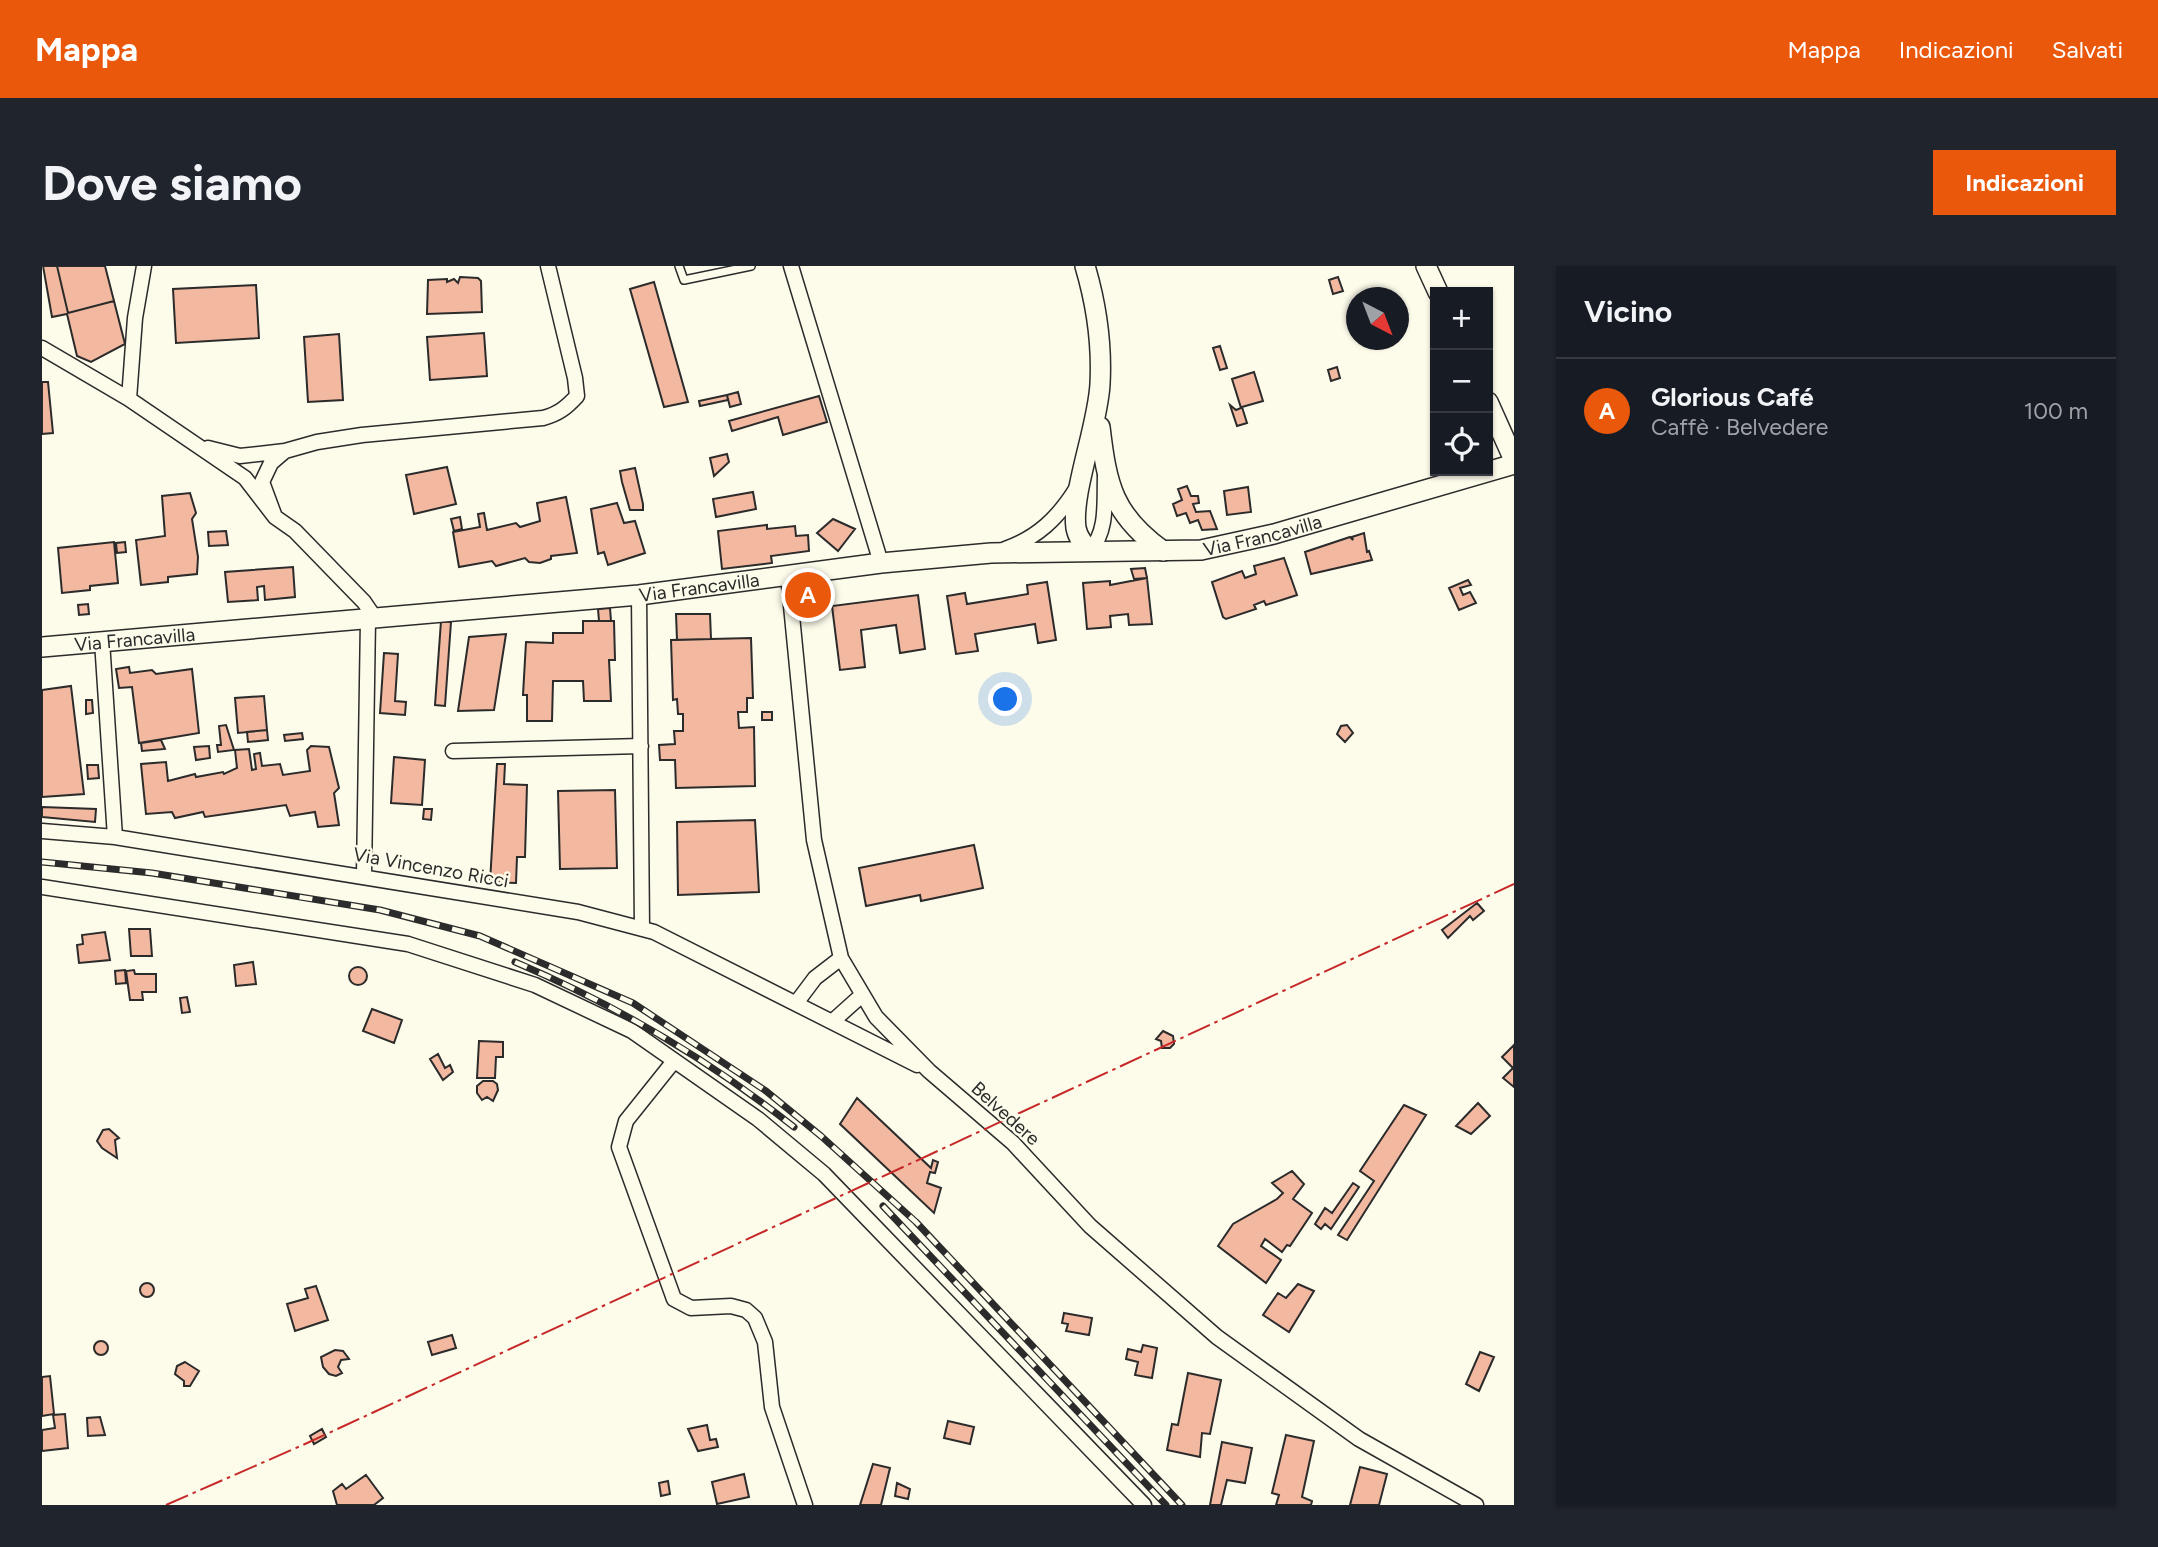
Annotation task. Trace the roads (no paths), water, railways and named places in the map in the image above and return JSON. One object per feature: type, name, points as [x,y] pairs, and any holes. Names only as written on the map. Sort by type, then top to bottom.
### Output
[{"type":"street","points":[[129,399],[135,318],[144,266]]},
{"type":"street","points":[[197,445],[240,456],[285,451],[362,435],[543,418],[559,413],[577,396],[548,266]]},
{"type":"street","points":[[791,266],[881,563]]},
{"type":"street","points":[[1085,266],[1097,329],[1101,380],[1098,412],[1076,507],[1076,528],[1080,540],[1090,551],[1101,538],[1104,525],[1105,472],[1098,412]]},
{"type":"street","points":[[1426,266],[1436,287]]},
{"type":"street","points":[[42,348],[129,399],[245,478],[275,517],[295,531],[364,602],[372,619],[364,875]]},
{"type":"street","points":[[1493,413],[1514,462]]},
{"type":"street","points":[[275,517],[262,482],[271,463],[285,451]]},
{"type":"street","name":"Via Francavilla","points":[[42,647],[639,595],[881,563],[991,553],[1201,550],[1274,534],[1514,462]]},
{"type":"street","points":[[1105,472],[1114,499],[1125,518],[1141,535],[1163,551]]},
{"type":"street","points":[[991,553],[1020,544],[1040,532],[1066,505],[1084,476]]},
{"type":"street","name":"Belvedere","points":[[788,575],[814,840],[841,958],[876,1017],[929,1071],[1013,1143],[1090,1226],[1217,1336],[1359,1439],[1476,1505]]},
{"type":"street","points":[[639,595],[642,929]]},
{"type":"street","points":[[102,641],[115,837]]},
{"type":"street","points":[[453,751],[641,746]]},
{"type":"street","name":"Via Vincenzo Ricci","points":[[42,831],[115,837],[364,875],[578,912],[642,929],[797,1002],[929,1071]]},
{"type":"street","points":[[42,887],[408,944],[536,985],[632,1031],[758,1119],[824,1174],[1144,1505]]},
{"type":"street","points":[[797,1002],[816,978],[841,958]]},
{"type":"street","points":[[833,1021],[862,995]]},
{"type":"street","points":[[674,1061],[626,1121],[619,1147],[674,1298],[691,1308],[731,1306],[746,1310],[761,1328],[772,1407],[805,1505]]},
{"type":"lane","points":[[679,266],[684,280],[751,266]]},
{"type":"railway","points":[[42,862],[152,873],[380,910],[480,936],[633,1003],[766,1091],[821,1136],[916,1222],[1182,1505]]},
{"type":"railway","points":[[515,962],[589,996],[660,1035],[695,1056],[794,1127]]},
{"type":"railway","points":[[883,1206],[1166,1505]]},
{"type":"place","name":"Glorious Café","points":[[808,595]]}]
